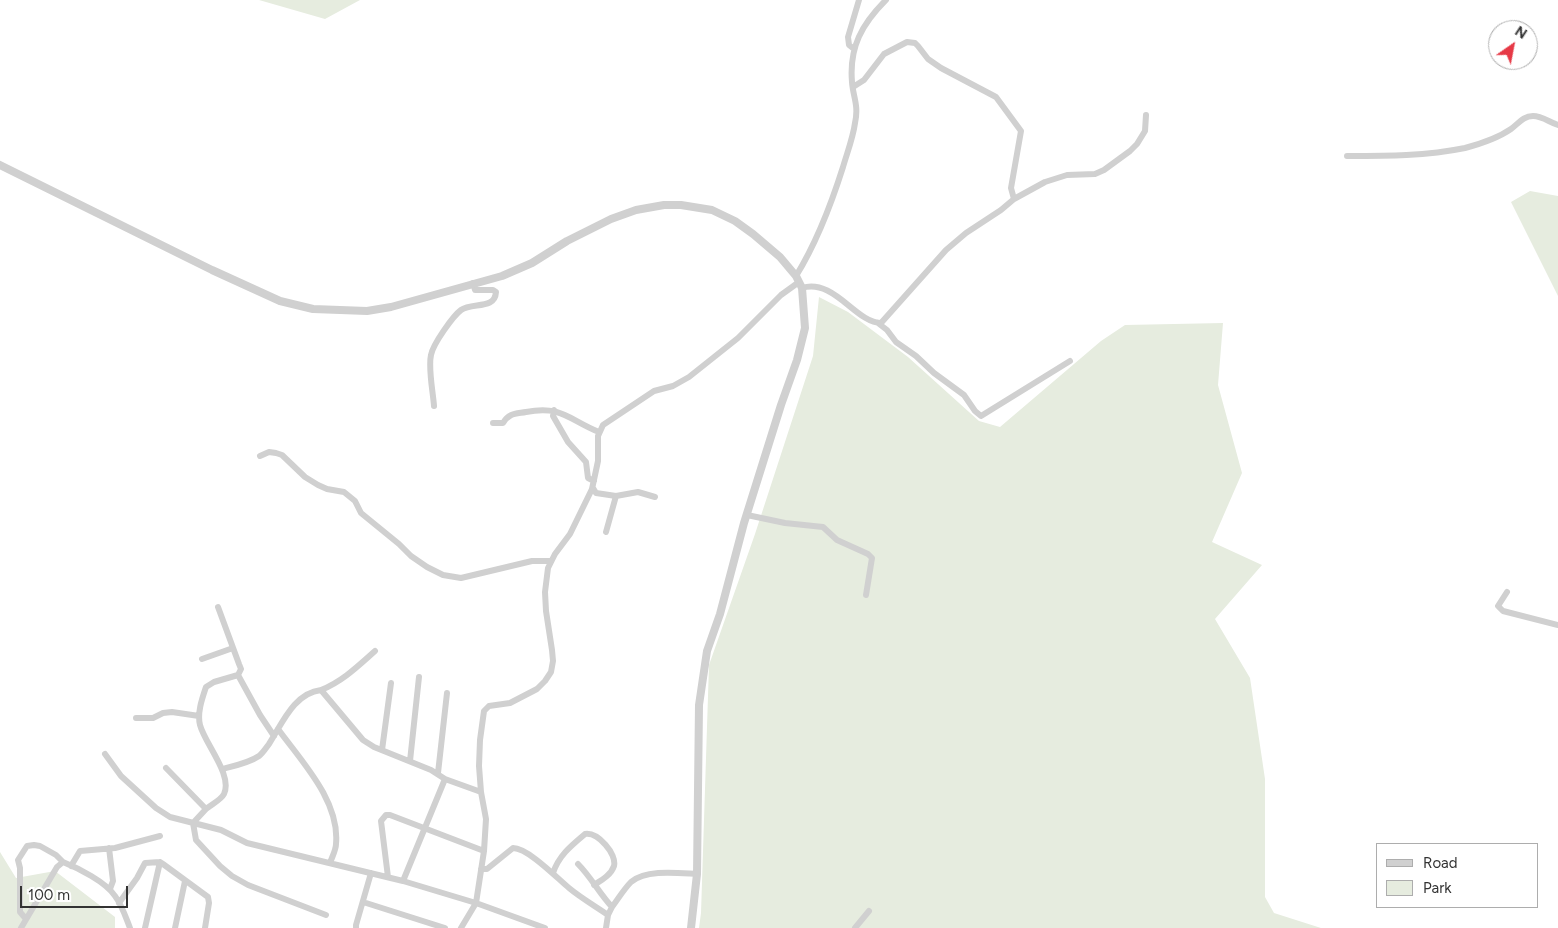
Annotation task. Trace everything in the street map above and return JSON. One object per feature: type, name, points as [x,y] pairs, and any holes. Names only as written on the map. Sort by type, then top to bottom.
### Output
[{"type":"street","points":[[854,49],[849,45],[848,37],[859,0]]},
{"type":"street","points":[[691,928],[697,874],[699,705],[707,651],[720,614],[746,515],[802,339],[805,318],[799,282],[804,264],[831,205],[855,123],[857,108],[852,65],[854,49],[862,29],[886,0]]},
{"type":"street","points":[[853,86],[864,80],[884,54],[910,42],[918,46],[928,59],[941,68],[993,95],[1021,132],[1011,188],[1014,199]]},
{"type":"street","points":[[878,323],[883,322],[915,284],[954,243],[1014,199],[1057,177],[1098,173],[1130,151],[1145,131],[1146,115]]},
{"type":"street","points":[[1347,156],[1404,156],[1464,148],[1511,129],[1530,116],[1543,118],[1558,124]]},
{"type":"street","points":[[0,165],[212,270],[272,297],[298,306],[325,310],[367,311],[391,307],[517,270],[541,258],[567,241],[611,219],[636,210],[672,205],[712,210],[734,221],[771,248],[799,282],[824,289],[887,330],[896,342],[964,395],[975,411],[981,416],[1070,361]]},
{"type":"street","points":[[461,928],[476,903],[484,851],[486,819],[479,766],[484,711],[489,706],[510,703],[537,689],[550,672],[553,661],[545,592],[548,568],[550,562],[570,534],[592,488],[598,462],[599,432],[606,421],[654,392],[673,386],[689,377],[738,338],[781,296],[799,282]]},
{"type":"street","points":[[434,406],[430,361],[433,349],[452,318],[463,308],[489,303],[494,301],[496,296],[496,292],[493,290],[478,291],[473,283]]},
{"type":"street","points":[[492,423],[502,423],[506,417],[512,414],[541,409],[554,410],[599,432]]},
{"type":"street","points":[[554,410],[553,416],[568,442],[584,458],[588,478],[594,481]]},
{"type":"street","points":[[260,456],[269,452],[276,452],[282,455],[305,477],[318,485],[327,489],[344,492],[350,496],[361,513],[399,544],[410,556],[443,575],[461,578],[532,562],[550,562]]},
{"type":"street","points":[[592,488],[596,494],[616,496],[638,492],[655,497]]},
{"type":"street","points":[[606,532],[616,496]]},
{"type":"street","points":[[746,515],[785,523],[823,527],[838,540],[868,554],[872,558],[872,564],[866,595]]},
{"type":"street","points":[[1507,592],[1498,606],[1502,611],[1558,626]]},
{"type":"street","points":[[218,607],[240,669],[238,675],[274,736]]},
{"type":"street","points":[[202,659],[233,648]]},
{"type":"street","points":[[222,769],[258,757],[293,706],[302,697],[336,684],[375,651]]},
{"type":"street","points":[[238,675],[209,684],[202,699],[199,716],[200,724],[204,737],[222,769],[226,788],[221,798],[206,809],[194,823],[196,840],[232,876],[248,885],[326,915]]},
{"type":"street","points":[[410,761],[419,677]]},
{"type":"street","points":[[382,750],[391,683]]},
{"type":"street","points":[[321,690],[363,740],[382,750],[438,773],[445,779],[481,792]]},
{"type":"street","points":[[438,773],[447,693]]},
{"type":"street","points":[[136,718],[153,718],[163,713],[172,712],[199,716]]},
{"type":"street","points":[[278,729],[324,792],[330,806],[336,832],[336,846],[330,863]]},
{"type":"street","points":[[105,754],[121,776],[156,808],[170,817],[221,830],[247,843],[403,881],[476,903],[544,928]]},
{"type":"street","points":[[166,768],[206,809]]},
{"type":"street","points":[[403,881],[445,779]]},
{"type":"street","points":[[388,877],[382,833],[383,817],[386,814],[484,851]]},
{"type":"street","points":[[553,873],[566,850],[590,833],[602,840],[614,858],[615,864],[609,874],[594,885]]},
{"type":"street","points":[[71,866],[80,851],[109,848],[160,836]]},
{"type":"street","points":[[26,918],[20,912],[20,868],[18,860],[27,846],[34,845],[56,855],[63,862],[110,889],[119,903],[130,928]]},
{"type":"street","points":[[109,848],[113,880],[110,889]]},
{"type":"street","points":[[481,868],[486,870],[513,848],[517,848],[553,873],[570,889],[608,915]]},
{"type":"street","points":[[21,928],[57,867],[63,862]]},
{"type":"street","points":[[119,903],[145,863],[160,862],[184,881],[206,894],[209,899],[205,928]]},
{"type":"street","points":[[145,928],[160,862]]},
{"type":"street","points":[[578,864],[589,875],[594,885],[612,907]]},
{"type":"street","points":[[356,928],[371,873]]},
{"type":"street","points":[[606,928],[608,915],[612,907],[630,883],[642,876],[660,873],[697,874]]},
{"type":"street","points":[[175,928],[184,881]]},
{"type":"street","points":[[363,902],[445,928]]},
{"type":"street","points":[[855,928],[869,911]]},
{"type":"green space","points":[[259,0],[360,0],[325,19]]},
{"type":"green space","points":[[1530,191],[1558,196],[1558,296],[1511,202]]},
{"type":"green space","points":[[819,297],[848,312],[908,357],[979,421],[1000,427],[1101,341],[1125,325],[1223,323],[1218,385],[1242,473],[1212,542],[1262,565],[1215,619],[1250,678],[1265,779],[1265,897],[1274,913],[1321,928],[699,928],[709,665],[755,534],[813,356]]},
{"type":"green space","points":[[0,852],[16,878],[55,871],[115,917],[115,928],[0,928]]}]
